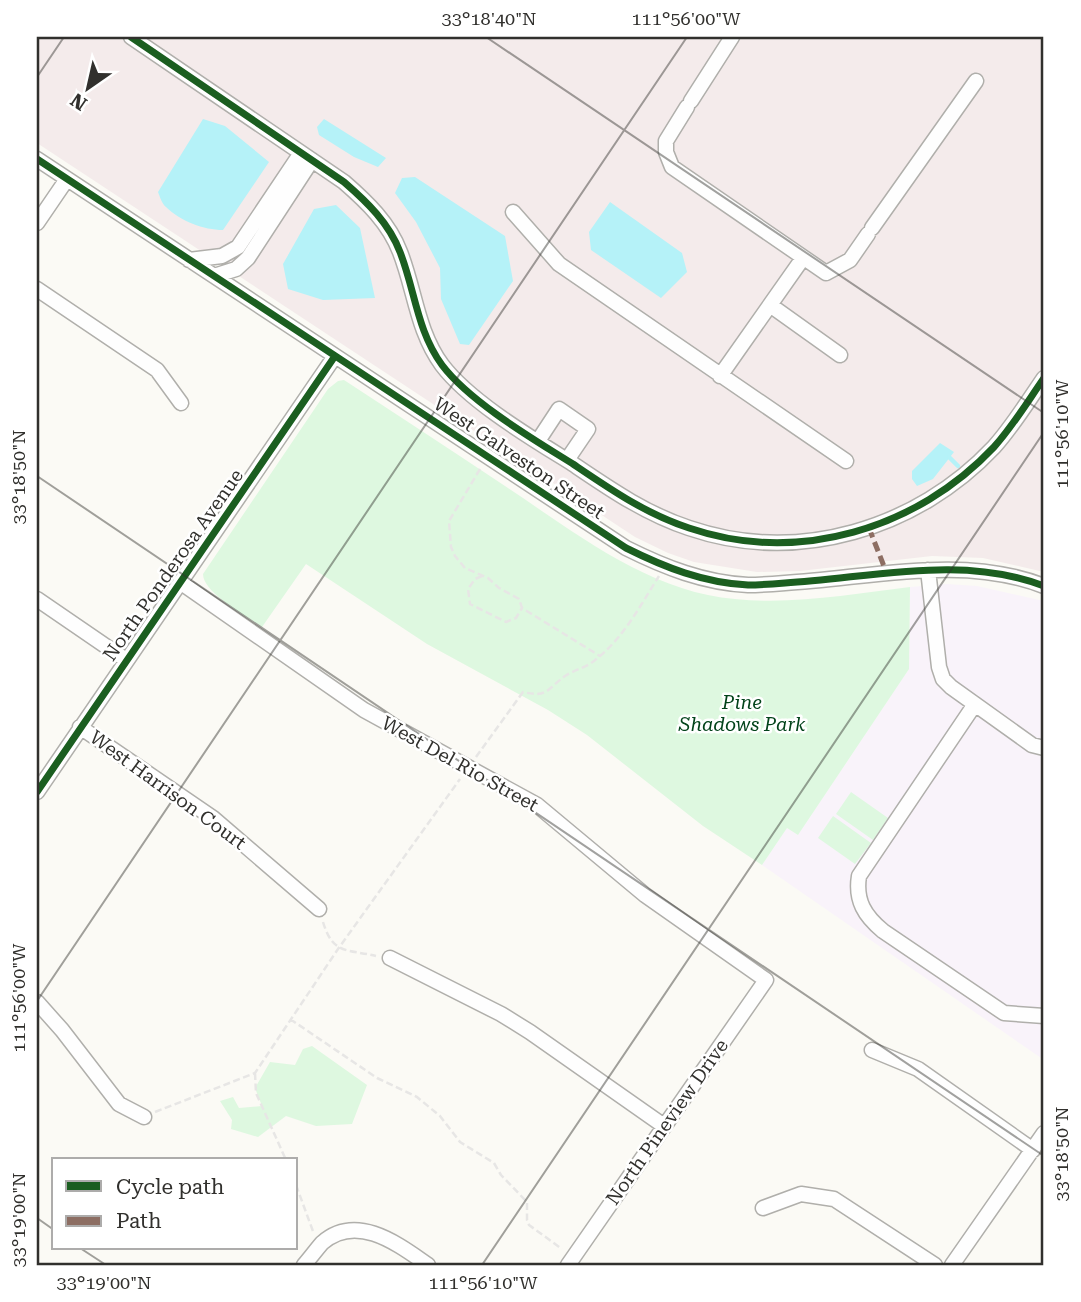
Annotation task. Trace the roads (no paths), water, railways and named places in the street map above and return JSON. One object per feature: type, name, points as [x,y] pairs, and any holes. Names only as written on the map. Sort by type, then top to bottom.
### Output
[{"type":"street","points":[[131,37],[358,194],[379,215],[400,251],[422,326],[442,365],[473,397],[650,513],[701,532],[787,543],[830,538],[888,522],[917,508],[949,487],[995,446],[1044,378]]},
{"type":"street","points":[[732,37],[666,141],[666,152],[672,167],[826,273],[850,260],[976,81]]},
{"type":"street","points":[[189,260],[222,256],[238,247],[307,157]]},
{"type":"street","points":[[214,276],[236,269],[248,258],[307,157]]},
{"type":"street","name":"West Galveston Street","points":[[37,159],[626,548],[665,567],[684,574],[747,585],[821,581],[928,570],[969,570],[1004,575],[1044,586]]},
{"type":"street","points":[[37,223],[67,179]]},
{"type":"street","points":[[513,212],[559,264],[846,461]]},
{"type":"street","points":[[720,376],[803,258]]},
{"type":"street","points":[[37,289],[157,370],[181,403]]},
{"type":"street","points":[[770,305],[840,355]]},
{"type":"street","name":"North Ponderosa Avenue","points":[[37,792],[335,356]]},
{"type":"street","points":[[538,441],[559,409],[588,429],[567,460]]},
{"type":"street","points":[[928,570],[939,667],[943,679],[1032,745],[1044,748]]},
{"type":"street","name":"West Del Rio Street","points":[[180,582],[364,710],[537,805],[645,895],[766,980]]},
{"type":"street","points":[[38,603],[126,660]]},
{"type":"street","points":[[975,705],[859,876],[857,885],[861,908],[883,931],[1003,1013],[1044,1016]]},
{"type":"street","name":"West Harrison Court","points":[[80,727],[213,818],[319,909]]},
{"type":"street","points":[[390,958],[501,1014],[664,1126]]},
{"type":"street","name":"North Pineview Drive","points":[[572,1262],[766,980]]},
{"type":"street","points":[[37,1002],[119,1104],[144,1117]]},
{"type":"street","points":[[872,1049],[918,1069],[1033,1150]]},
{"type":"street","points":[[952,1265],[1044,1133]]},
{"type":"street","points":[[763,1208],[801,1194],[834,1199],[935,1265]]},
{"type":"street","points":[[304,1265],[324,1242],[346,1232],[368,1231],[394,1241],[428,1265]]},
{"type":"water","points":[[203,119],[225,126],[269,162],[223,230],[200,226],[178,216],[165,206],[158,192]]},
{"type":"water","points":[[324,119],[386,158],[378,167],[354,157],[319,135],[317,127]]},
{"type":"water","points":[[415,177],[505,236],[513,281],[469,345],[460,344],[441,299],[440,268],[416,222],[395,193],[402,178]]},
{"type":"water","points":[[610,202],[682,253],[687,272],[661,298],[591,250],[589,232]]},
{"type":"water","points":[[336,205],[360,228],[375,298],[323,300],[288,289],[283,264],[314,209]]},
{"type":"water","points":[[940,443],[954,452],[933,479],[917,486],[912,479],[912,471]]},
{"type":"waterway","points":[[949,457],[958,466]]},
{"type":"park label","name":"Pine Shadows Park","points":[[742,713]]}]
